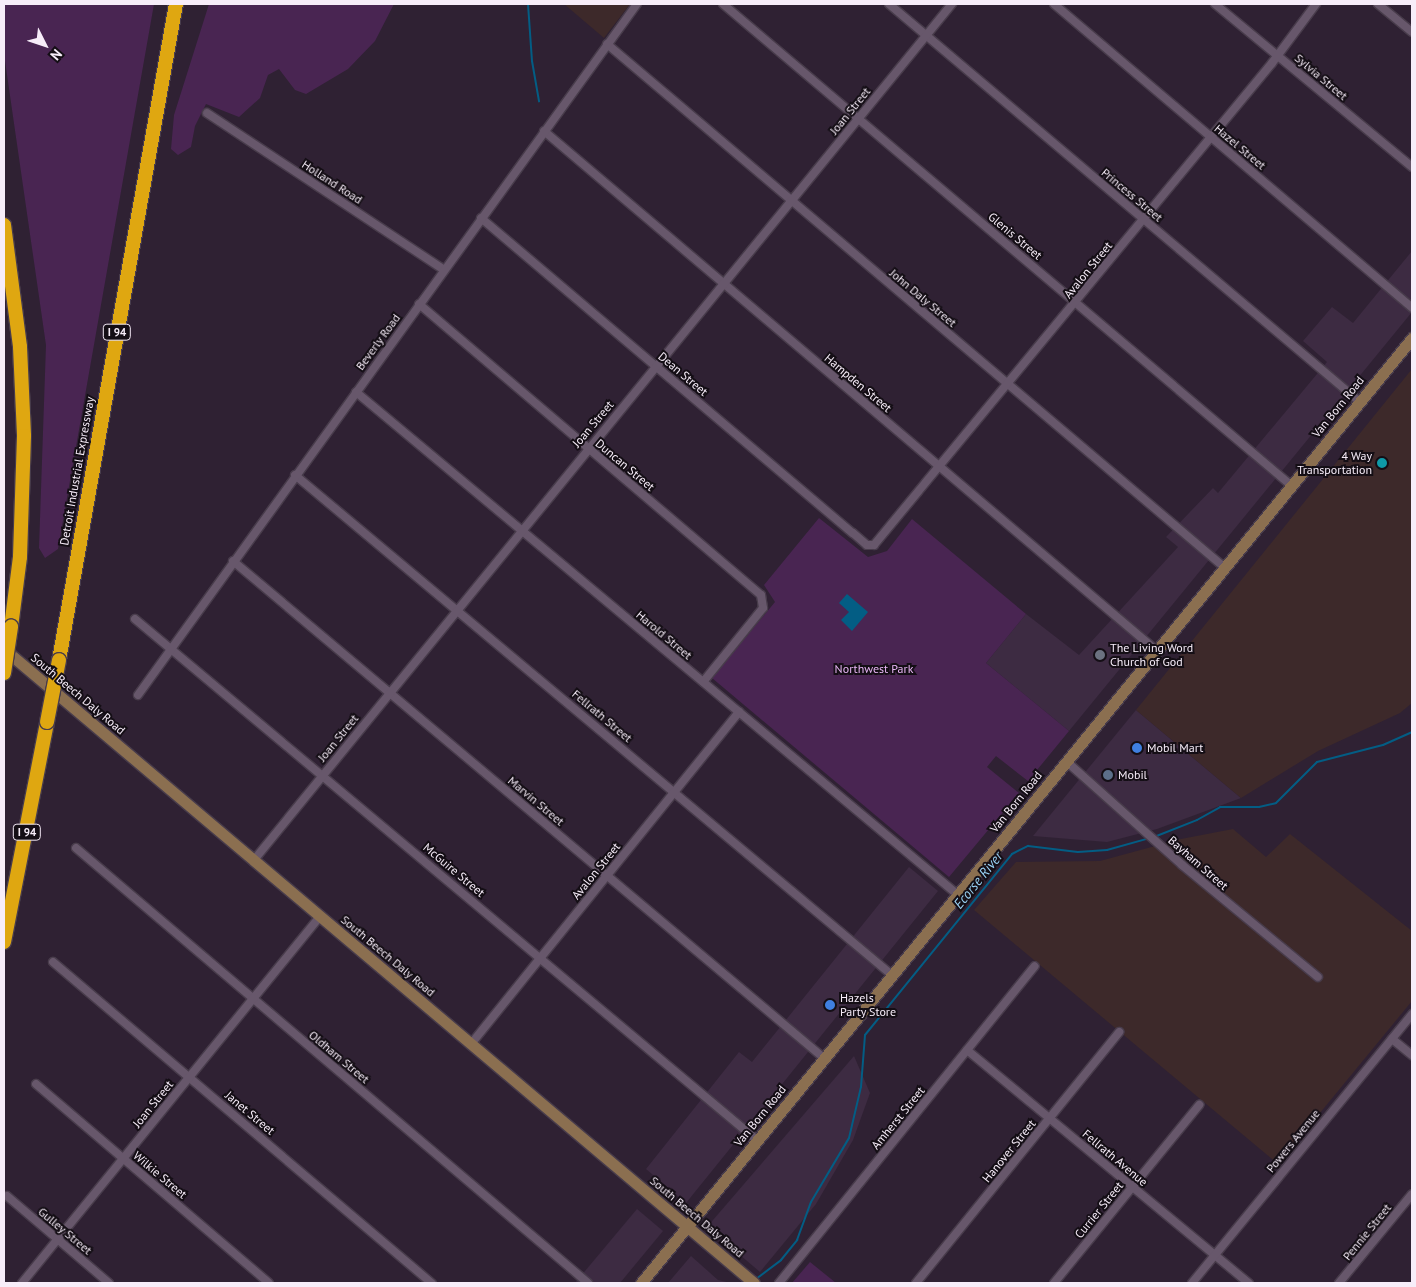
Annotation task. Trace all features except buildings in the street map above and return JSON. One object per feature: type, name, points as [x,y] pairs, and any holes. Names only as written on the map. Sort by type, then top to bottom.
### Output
[{"type":"highway","name":"Detroit Industrial Expressway","points":[[4,942],[59,660],[176,4]]},
{"type":"highway","points":[[4,225],[20,348],[24,436],[20,557],[12,627],[4,673]]},
{"type":"main road","name":"Van Born Road","points":[[641,1283],[1412,338]]},
{"type":"main road","name":"South Beech Daly Road","points":[[4,649],[750,1280]]},
{"type":"street","name":"Beverly Road","points":[[138,695],[169,649],[637,4]]},
{"type":"street","name":"Glenis Street","points":[[723,4],[1292,486]]},
{"type":"street","name":"Princess Street","points":[[889,4],[1360,402]]},
{"type":"street","name":"Joan Street","points":[[254,860],[456,609],[952,4]]},
{"type":"street","name":"Hazel Street","points":[[1054,4],[1412,308]]},
{"type":"street","name":"Sylvia Street","points":[[1215,4],[1412,167]]},
{"type":"street","name":"Avalon Street","points":[[872,546],[880,542],[1144,220],[1278,56],[1316,4]]},
{"type":"street","points":[[1378,4],[1412,32]]},
{"type":"street","name":"John Daly Street","points":[[607,44],[1225,568]]},
{"type":"street","name":"Holland Road","points":[[207,113],[444,270]]},
{"type":"street","name":"Hampden Street","points":[[544,131],[1157,651]]},
{"type":"street","name":"Dean Street","points":[[481,218],[853,533],[872,546]]},
{"type":"street","name":"Duncan Street","points":[[419,304],[761,595],[762,608],[703,682]]},
{"type":"street","name":"Harold Street","points":[[356,392],[958,895]]},
{"type":"street","name":"Fellrath Street","points":[[295,475],[675,791],[892,976]]},
{"type":"street","name":"Marvin Street","points":[[233,561],[825,1058]]},
{"type":"street","name":"McGuire Street","points":[[135,619],[541,957],[758,1141]]},
{"type":"street","name":"Avalon Street","points":[[471,1044],[739,712]]},
{"type":"street","name":"Bayham Street","points":[[1067,762],[1159,844],[1318,977]]},
{"type":"street","name":"Oldham Street","points":[[76,848],[588,1283]]},
{"type":"street","name":"Joan Street","points":[[22,1283],[320,916]]},
{"type":"street","name":"Janet Street","points":[[53,962],[190,1076],[432,1283]]},
{"type":"street","name":"Amherst Street","points":[[779,1283],[1035,966]]},
{"type":"street","name":"Powers Avenue","points":[[1192,1283],[1412,1014]]},
{"type":"street","name":"Hanover Street","points":[[916,1283],[1119,1032]]},
{"type":"street","points":[[1392,1039],[1412,1055]]},
{"type":"street","name":"Fellrath Avenue","points":[[967,1050],[1249,1283]]},
{"type":"street","name":"Wilkie Street","points":[[36,1084],[269,1283]]},
{"type":"street","name":"Currier Street","points":[[1054,1283],[1199,1105]]},
{"type":"street","name":"Pennie Street","points":[[1339,1283],[1412,1194]]},
{"type":"street","name":"Gulley Street","points":[[7,1196],[109,1283]]},
{"type":"shaded area","points":[[564,4],[630,4],[604,38]]},
{"type":"shaded area","points":[[1412,251],[1412,312],[1069,731],[986,663],[1026,614],[1079,655],[1178,547],[1166,537],[1213,488],[1218,493],[1327,362],[1303,341],[1332,307],[1353,323]]},
{"type":"shaded area","points":[[1412,369],[1412,703],[1400,713],[1318,751],[1241,798],[1136,710]]},
{"type":"shaded area","points":[[1136,710],[1241,798],[1157,829],[1107,842],[1033,836]]},
{"type":"shaded area","points":[[1233,829],[1266,857],[1290,834],[1412,931],[1412,1001],[1278,1164],[974,910],[1016,862],[1100,861],[1181,839]]},
{"type":"shaded area","points":[[909,867],[938,891],[686,1203],[646,1169],[739,1052],[752,1062]]},
{"type":"shaded area","points":[[854,1056],[870,1093],[853,1140],[816,1204],[760,1272],[707,1227]]},
{"type":"shaded area","points":[[637,1209],[663,1231],[620,1283],[575,1283]]},
{"type":"shaded area","points":[[691,1256],[718,1280],[731,1283],[668,1283]]},
{"type":"green space","points":[[4,4],[154,4],[58,549],[45,558],[39,548],[46,345],[4,54]]},
{"type":"green space","points":[[209,4],[394,4],[375,41],[348,69],[306,94],[295,90],[279,69],[268,75],[260,98],[239,117],[206,104],[195,126],[191,147],[178,155],[171,149],[174,115]]},
{"type":"green space","name":"Northwest Park","points":[[819,518],[868,557],[887,551],[912,519],[1026,614],[986,663],[1069,731],[1028,781],[996,756],[987,767],[1019,793],[949,877],[712,678],[775,602],[764,585]]},
{"type":"green space","points":[[810,1262],[836,1283],[792,1283]]},
{"type":"water","points":[[847,594],[868,612],[852,631],[841,620],[849,612],[839,603]]},
{"type":"waterway","points":[[528,4],[532,61],[539,101]]},
{"type":"waterway","name":"Ecorse River","points":[[1154,837],[1197,820],[1220,807],[1259,807],[1276,803],[1317,762],[1383,745],[1412,732]]},
{"type":"waterway","name":"Ecorse River","points":[[756,1279],[781,1260],[797,1240],[811,1202],[849,1138],[861,1087],[865,1035],[1012,854],[1028,846],[1078,852],[1107,850],[1150,838]]},
{"type":"place","name":"4 Way Transportation","points":[[1382,463]]},
{"type":"place","name":"The Living Word Church of God","points":[[1100,655]]},
{"type":"place","name":"Mobil Mart","points":[[1137,748]]},
{"type":"place","name":"Mobil","points":[[1108,775]]},
{"type":"place","name":"Hazels Party Store","points":[[830,1005]]}]
